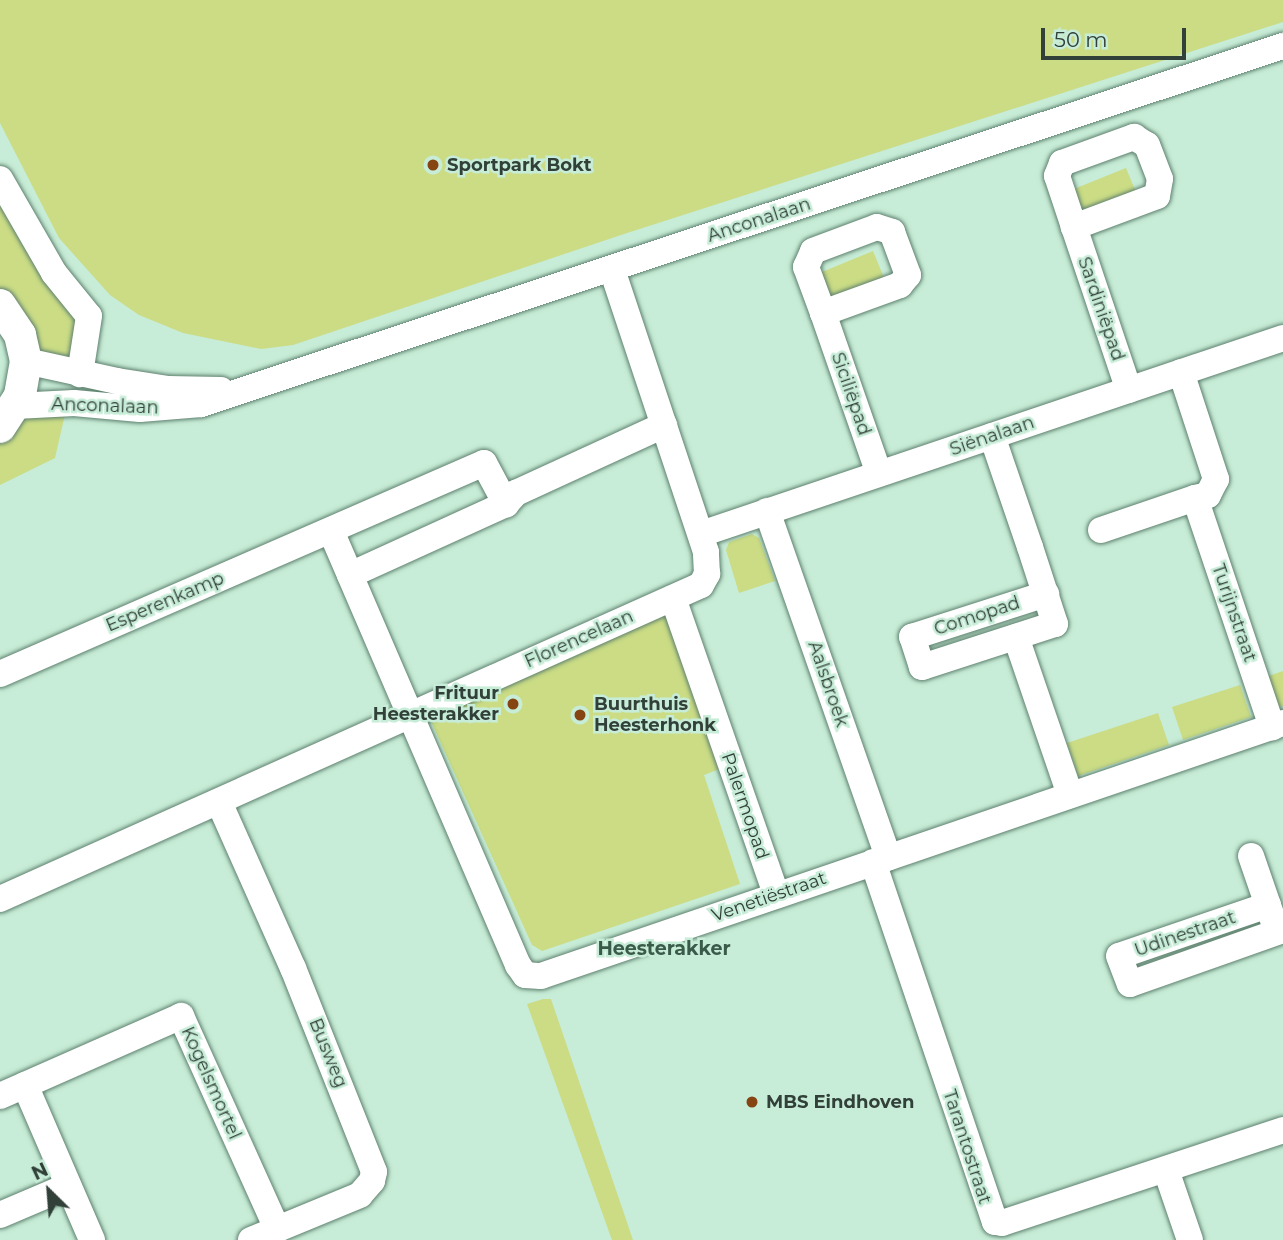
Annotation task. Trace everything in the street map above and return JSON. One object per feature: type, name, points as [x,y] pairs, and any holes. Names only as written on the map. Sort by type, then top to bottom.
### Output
[{"type":"main road","points":[[0,305],[20,335],[26,361],[24,384],[8,417]]},
{"type":"street","name":"Anconalaan","points":[[8,417],[74,403],[110,408],[182,408],[236,394],[1283,46]]},
{"type":"street","points":[[0,179],[54,273],[89,316],[80,374]]},
{"type":"street","name":"Sardiniëpad","points":[[1074,227],[1129,390]]},
{"type":"street","name":"Florencelaan","points":[[0,899],[701,584],[707,574],[708,564],[701,534],[612,269]]},
{"type":"street","name":"Siciliëpad","points":[[823,313],[879,474]]},
{"type":"street","name":"Siënalaan","points":[[701,534],[1283,338]]},
{"type":"street","name":"Anconalaan","points":[[26,361],[80,374],[168,388],[217,389],[236,394]]},
{"type":"street","points":[[1101,530],[1208,495],[1216,479],[1181,372]]},
{"type":"street","points":[[350,575],[506,504],[516,493],[664,425]]},
{"type":"street","name":"Comopad","points":[[992,436],[1046,594],[1055,624],[922,667],[912,638],[1046,594]]},
{"type":"street","name":"Esperenkamp","points":[[0,674],[484,463],[506,504]]},
{"type":"street","name":"Turijnstraat","points":[[1195,498],[1278,725]]},
{"type":"street","name":"Aalsbroek","points":[[767,511],[880,859]]},
{"type":"street","points":[[331,531],[412,713]]},
{"type":"street","name":"Palermopad","points":[[673,598],[776,894]]},
{"type":"street","name":"Comopad","points":[[1016,637],[1070,795]]},
{"type":"street","name":"Venetiëstraat","points":[[412,713],[518,965],[526,975],[541,976],[1278,725]]},
{"type":"street","name":"Busweg","points":[[219,802],[298,979],[374,1172],[372,1181],[360,1195],[251,1240]]},
{"type":"street","name":"Udinestraat","points":[[1251,856],[1268,905],[1280,940],[1130,984],[1119,957],[1268,905]]},
{"type":"street","name":"Tarantostraat","points":[[880,859],[993,1220],[1002,1223],[1283,1130]]},
{"type":"street","name":"Kogelsmortel","points":[[0,1096],[181,1016],[277,1229]]},
{"type":"street","points":[[24,1085],[92,1240]]},
{"type":"street","points":[[1166,1170],[1190,1240]]},
{"type":"street","points":[[0,1215],[68,1186]]},
{"type":"green space","name":"Sportpark Bokt","points":[[0,0],[1283,0],[1283,22],[624,234],[293,345],[261,349],[183,333],[139,315],[110,295],[59,238],[0,123]]},
{"type":"green space","points":[[1126,168],[1138,197],[1081,220],[1069,191]]},
{"type":"green space","points":[[0,199],[43,279],[76,322],[72,359],[39,354],[0,293]]},
{"type":"green space","points":[[873,251],[886,283],[828,304],[817,274]]},
{"type":"green space","points":[[66,410],[55,458],[0,485],[0,440],[23,414]]},
{"type":"green space","points":[[752,534],[759,538],[775,581],[739,593],[726,550],[729,542]]},
{"type":"green space","points":[[668,614],[722,768],[704,775],[740,884],[542,951],[532,945],[429,717]]},
{"type":"green space","points":[[1283,671],[1283,706],[1276,708],[1266,677]]},
{"type":"green space","points":[[1240,685],[1251,717],[1183,740],[1172,707]]},
{"type":"green space","points":[[1158,713],[1169,745],[1078,776],[1067,743]]},
{"type":"green space","points":[[551,999],[633,1240],[612,1240],[527,1004]]},
{"type":"place","name":"Sportpark Bokt","points":[[433,165]]},
{"type":"place","name":"Frituur Heesterakker","points":[[513,704]]},
{"type":"place","name":"Buurthuis Heesterhonk","points":[[580,715]]},
{"type":"place","name":"MBS Eindhoven","points":[[752,1102]]},
{"type":"district","name":"Heesterakker","points":[[664,949]]}]
